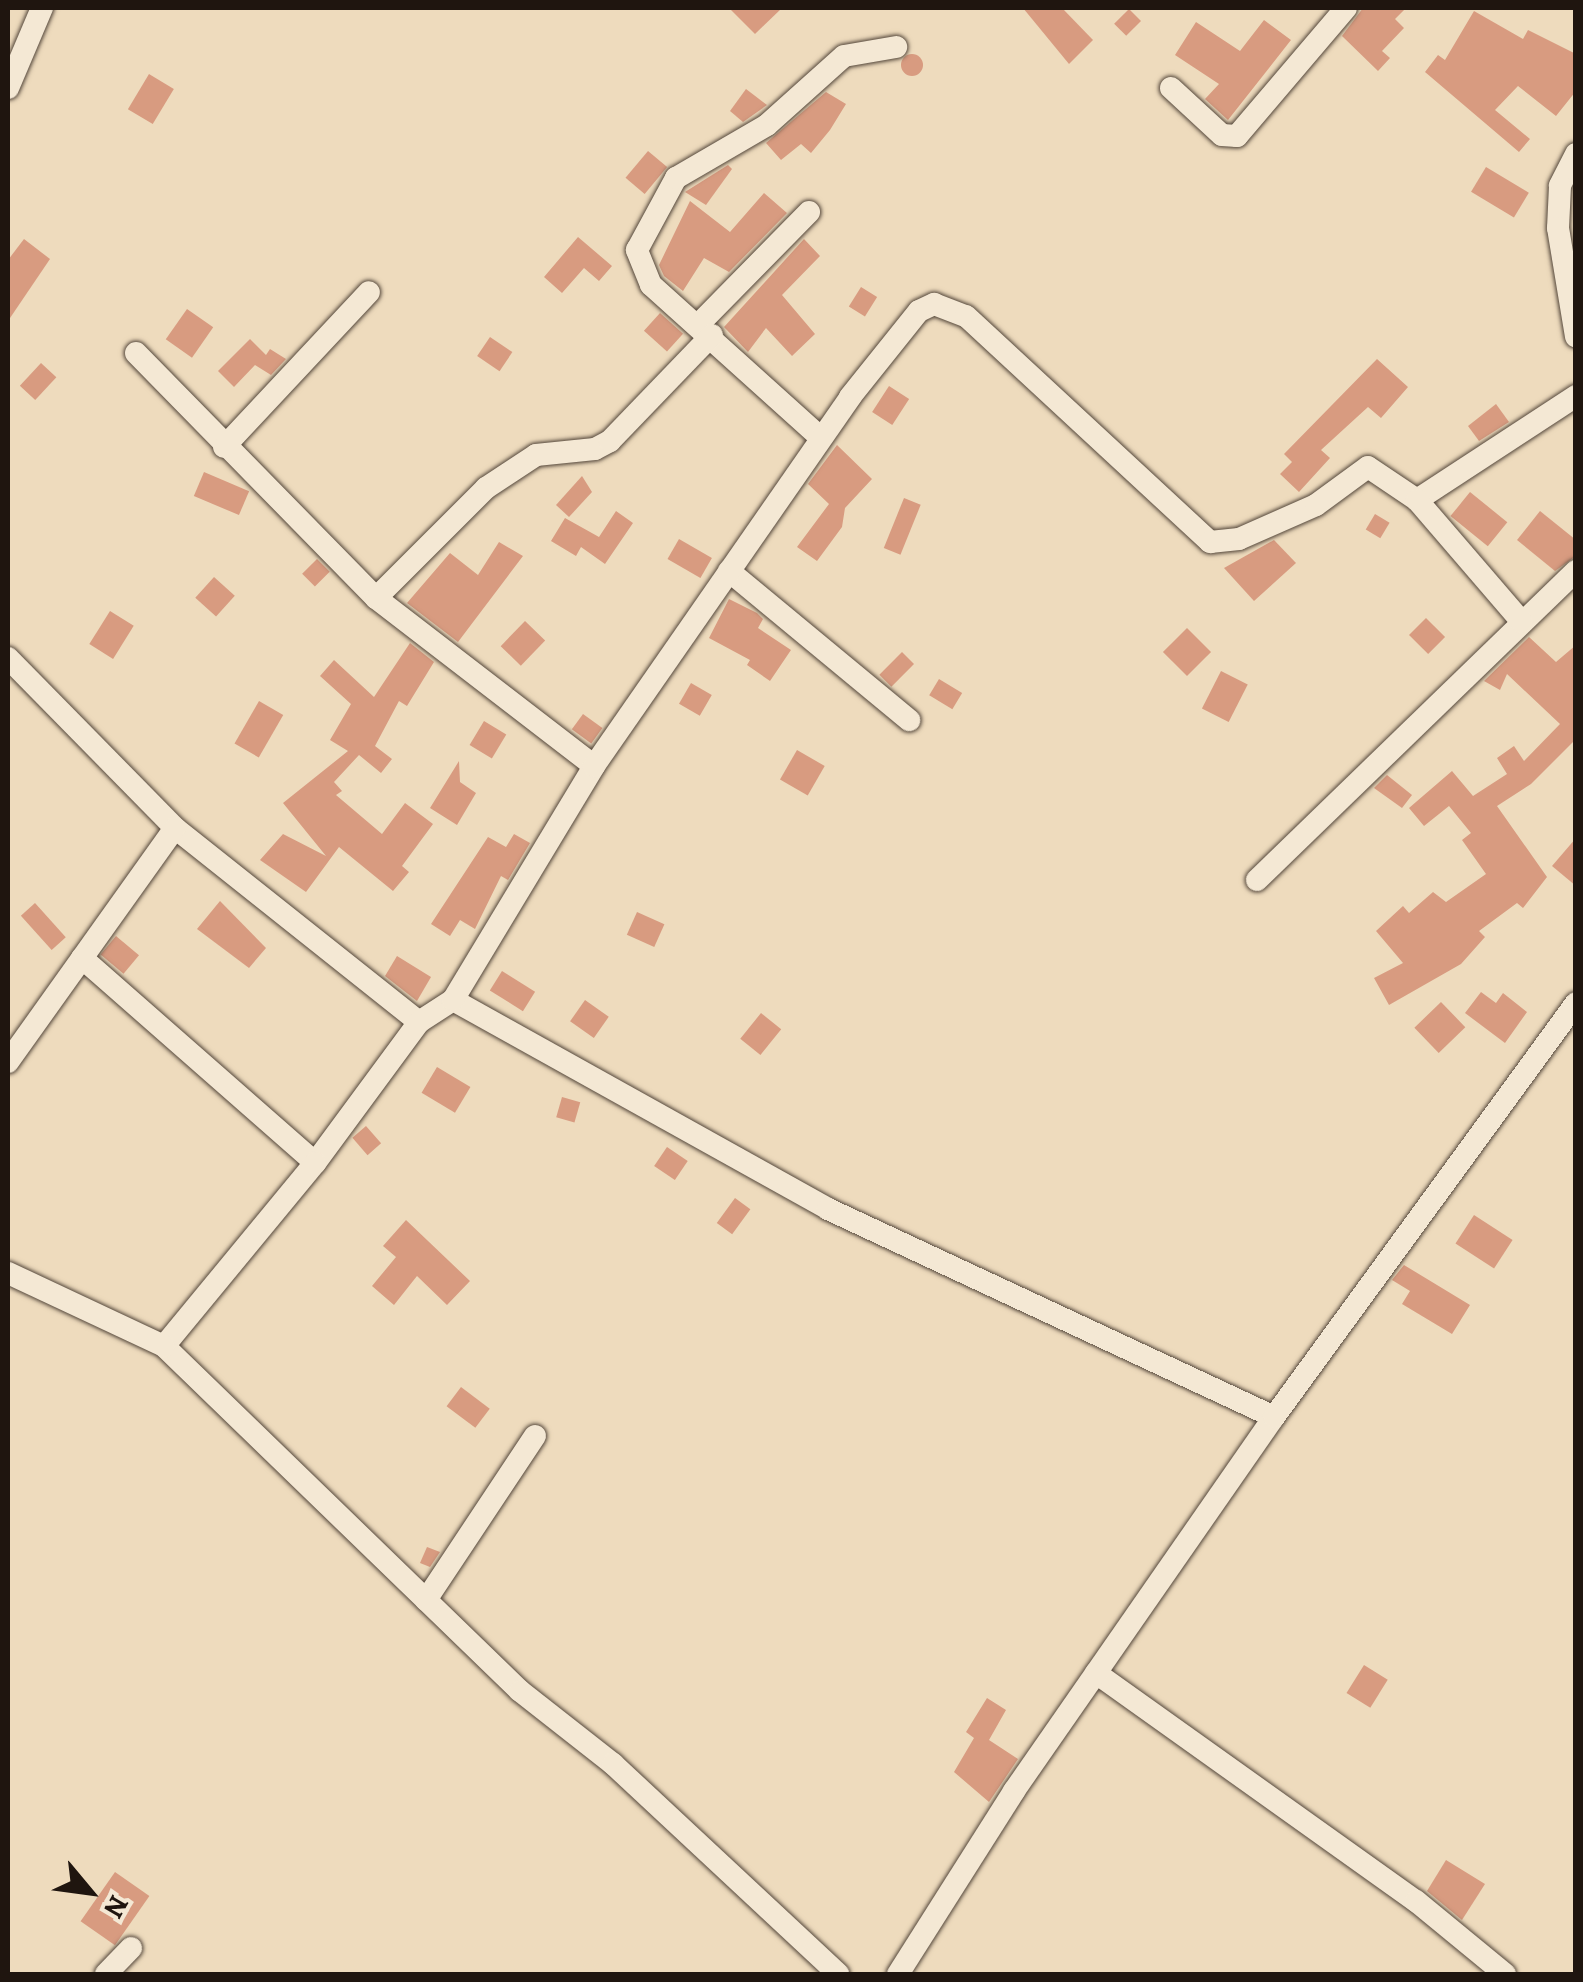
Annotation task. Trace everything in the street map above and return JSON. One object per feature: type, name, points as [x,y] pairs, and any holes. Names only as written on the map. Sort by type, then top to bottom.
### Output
[{"type":"street","points":[[8,88],[42,8]]},
{"type":"street","points":[[1171,88],[1222,135],[1236,136],[1346,8]]},
{"type":"street","points":[[822,438],[706,329],[651,285],[637,264],[636,250],[662,196],[696,162],[767,124],[844,56],[896,47]]},
{"type":"street","points":[[1576,154],[1560,186],[1558,228],[1576,337]]},
{"type":"street","points":[[376,598],[486,488],[536,455],[595,449],[610,440],[809,212]]},
{"type":"street","points":[[224,446],[370,292]]},
{"type":"street","points":[[164,1346],[315,1164],[419,1022],[453,1000],[594,766],[822,438],[918,311],[934,304],[966,316],[1210,542],[1239,539],[1316,504],[1368,467],[1418,500],[1521,621]]},
{"type":"street","points":[[136,354],[376,598],[594,766]]},
{"type":"street","points":[[1418,500],[1576,396]]},
{"type":"street","points":[[729,571],[909,720]]},
{"type":"street","points":[[1257,880],[1576,572]]},
{"type":"street","points":[[8,658],[175,828],[419,1022]]},
{"type":"street","points":[[8,1062],[175,828]]},
{"type":"street","points":[[82,958],[315,1164]]},
{"type":"street","points":[[453,1000],[828,1209],[1274,1417]]},
{"type":"street","points":[[898,1974],[1096,1672],[1274,1417],[1576,1003]]},
{"type":"street","points":[[8,1273],[164,1346],[426,1600],[838,1974]]},
{"type":"street","points":[[426,1600],[535,1436]]},
{"type":"street","points":[[1096,1672],[1416,1901],[1506,1974]]},
{"type":"street","points":[[106,1974],[131,1948]]},
{"type":"building","points":[[729,8],[782,8],[755,34]]},
{"type":"building","points":[[1023,8],[1062,8],[1093,40],[1069,64]]},
{"type":"building","points":[[1363,8],[1406,8],[1395,19],[1404,28],[1382,51],[1390,58],[1378,71],[1342,36]]},
{"type":"building","points":[[1129,9],[1141,21],[1126,36],[1114,24]]},
{"type":"building","points":[[1474,11],[1523,39],[1528,30],[1576,54],[1576,91],[1556,116],[1518,86],[1495,110],[1530,139],[1519,152],[1425,72],[1438,55],[1445,60]]},
{"type":"building","points":[[1264,20],[1291,40],[1228,120],[1205,99],[1219,84],[1175,55],[1196,22],[1240,51]]},
{"type":"building","points":[[912,54],[923,65],[912,76],[901,65]]},
{"type":"building","points":[[149,74],[174,89],[153,124],[128,109]]},
{"type":"building","points":[[746,89],[767,105],[743,122],[730,111]]},
{"type":"building","points":[[826,92],[846,104],[830,130],[811,153],[801,144],[781,160],[766,143]]},
{"type":"building","points":[[648,151],[667,167],[645,194],[626,178]]},
{"type":"building","points":[[728,165],[732,169],[706,205],[685,192]]},
{"type":"building","points":[[1486,167],[1529,193],[1514,218],[1471,192]]},
{"type":"building","points":[[764,193],[787,213],[729,272],[704,258],[683,291],[664,276],[659,265],[690,201],[730,232]]},
{"type":"building","points":[[578,237],[612,266],[599,281],[584,268],[562,293],[544,277]]},
{"type":"building","points":[[24,239],[50,259],[8,321],[8,260]]},
{"type":"building","points":[[804,239],[820,256],[782,295],[815,334],[792,356],[766,328],[748,352],[724,327]]},
{"type":"building","points":[[861,287],[877,297],[865,317],[849,307]]},
{"type":"building","points":[[187,309],[213,327],[192,358],[166,339]]},
{"type":"building","points":[[660,313],[683,334],[667,352],[644,331]]},
{"type":"building","points":[[490,337],[512,352],[500,371],[477,356]]},
{"type":"building","points":[[250,339],[266,355],[270,349],[286,359],[271,375],[255,365],[234,387],[218,371]]},
{"type":"building","points":[[1377,359],[1408,387],[1381,418],[1368,407],[1321,450],[1330,458],[1299,492],[1280,474],[1292,462],[1284,454]]},
{"type":"building","points":[[41,363],[56,377],[35,400],[20,386]]},
{"type":"building","points":[[889,386],[909,399],[892,425],[872,412]]},
{"type":"building","points":[[1496,404],[1509,422],[1479,441],[1468,426]]},
{"type":"building","points":[[837,445],[872,479],[845,508],[842,527],[817,561],[797,547],[829,504],[808,484]]},
{"type":"building","points":[[204,472],[249,491],[239,515],[194,496]]},
{"type":"building","points":[[582,476],[592,492],[569,517],[556,505]]},
{"type":"building","points":[[1470,492],[1507,522],[1488,546],[1450,516]]},
{"type":"building","points":[[904,498],[921,505],[900,555],[884,548]]},
{"type":"building","points":[[616,511],[633,523],[605,564],[581,547],[576,556],[551,541],[565,518],[599,537]]},
{"type":"building","points":[[1540,511],[1576,540],[1576,556],[1555,571],[1517,540]]},
{"type":"building","points":[[1375,514],[1390,523],[1380,538],[1366,529]]},
{"type":"building","points":[[679,539],[712,558],[700,578],[668,559]]},
{"type":"building","points":[[1274,540],[1296,563],[1254,601],[1224,568]]},
{"type":"building","points":[[499,542],[523,556],[458,642],[407,603],[450,553],[478,575]]},
{"type":"building","points":[[317,559],[330,572],[315,587],[302,574]]},
{"type":"building","points":[[214,577],[235,596],[216,617],[195,598]]},
{"type":"building","points":[[729,599],[757,613],[763,619],[758,628],[791,650],[770,681],[747,665],[750,660],[709,638]]},
{"type":"building","points":[[110,611],[134,626],[113,659],[89,644]]},
{"type":"building","points":[[1426,618],[1445,637],[1428,654],[1409,635]]},
{"type":"building","points":[[525,621],[545,640],[521,666],[501,646]]},
{"type":"building","points":[[1187,628],[1211,652],[1187,676],[1163,652]]},
{"type":"building","points":[[1529,637],[1556,662],[1576,645],[1576,739],[1531,784],[1497,806],[1547,877],[1523,908],[1517,903],[1479,931],[1485,937],[1461,964],[1389,1005],[1374,978],[1403,963],[1376,931],[1403,906],[1409,913],[1433,892],[1446,902],[1486,874],[1462,840],[1471,833],[1449,806],[1424,826],[1409,808],[1452,771],[1473,796],[1507,774],[1497,758],[1514,746],[1524,761],[1560,724],[1507,674],[1500,690],[1484,681]]},
{"type":"building","points":[[410,643],[434,662],[407,706],[399,701],[375,746],[392,759],[381,773],[359,755],[334,782],[342,791],[336,795],[382,834],[405,803],[433,824],[402,866],[409,872],[393,891],[339,847],[306,892],[260,860],[283,834],[326,856],[283,803],[348,751],[330,740],[351,704],[320,676],[334,660],[374,697]]},
{"type":"building","points":[[902,652],[914,664],[891,687],[879,675]]},
{"type":"building","points":[[1221,671],[1248,685],[1229,722],[1202,708]]},
{"type":"building","points":[[939,679],[962,693],[952,709],[929,695]]},
{"type":"building","points":[[691,683],[712,695],[700,716],[679,704]]},
{"type":"building","points":[[259,701],[283,715],[259,757],[234,743]]},
{"type":"building","points":[[583,714],[602,728],[591,743],[572,729]]},
{"type":"building","points":[[484,721],[506,734],[492,758],[470,745]]},
{"type":"building","points":[[797,750],[825,766],[808,795],[780,779]]},
{"type":"building","points":[[459,761],[460,782],[476,793],[457,825],[430,808]]},
{"type":"building","points":[[1387,775],[1412,795],[1402,808],[1374,788]]},
{"type":"building","points":[[514,834],[530,843],[508,880],[501,876],[475,929],[460,920],[450,936],[431,924],[488,837],[506,847]]},
{"type":"building","points":[[1576,838],[1576,886],[1552,866]]},
{"type":"building","points":[[220,901],[266,948],[249,968],[197,929]]},
{"type":"building","points":[[35,903],[66,937],[52,950],[21,916]]},
{"type":"building","points":[[637,912],[664,924],[654,947],[627,935]]},
{"type":"building","points":[[116,936],[139,955],[124,974],[101,954]]},
{"type":"building","points":[[397,956],[431,977],[417,1001],[385,976]]},
{"type":"building","points":[[502,971],[535,992],[523,1011],[490,991]]},
{"type":"building","points":[[1481,992],[1496,1003],[1503,993],[1527,1012],[1505,1043],[1465,1013]]},
{"type":"building","points":[[585,1000],[609,1017],[594,1038],[570,1021]]},
{"type":"building","points":[[1441,1002],[1465,1027],[1439,1053],[1414,1028]]},
{"type":"building","points":[[761,1013],[781,1029],[760,1055],[740,1039]]},
{"type":"building","points":[[437,1067],[470,1087],[455,1113],[422,1093]]},
{"type":"building","points":[[562,1097],[580,1102],[574,1122],[556,1117]]},
{"type":"building","points":[[366,1126],[381,1143],[368,1155],[352,1138]]},
{"type":"building","points":[[667,1147],[688,1161],[675,1180],[654,1166]]},
{"type":"building","points":[[735,1198],[750,1209],[732,1234],[717,1223]]},
{"type":"building","points":[[1474,1215],[1513,1240],[1494,1269],[1455,1244]]},
{"type":"building","points":[[406,1220],[470,1281],[447,1305],[417,1276],[394,1305],[372,1286],[396,1257],[383,1246]]},
{"type":"building","points":[[1404,1265],[1470,1305],[1452,1334],[1402,1304],[1410,1291],[1392,1280]]},
{"type":"building","points":[[461,1387],[490,1409],[475,1428],[447,1406]]},
{"type":"building","points":[[427,1547],[440,1552],[430,1567],[420,1563]]},
{"type":"building","points":[[1364,1665],[1388,1680],[1370,1708],[1347,1693]]},
{"type":"building","points":[[987,1698],[1006,1710],[989,1740],[1018,1759],[989,1802],[954,1772],[974,1738],[966,1732]]},
{"type":"building","points":[[1446,1860],[1485,1884],[1462,1920],[1427,1891]]},
{"type":"building","points":[[115,1872],[149,1896],[115,1945],[81,1921]]}]
